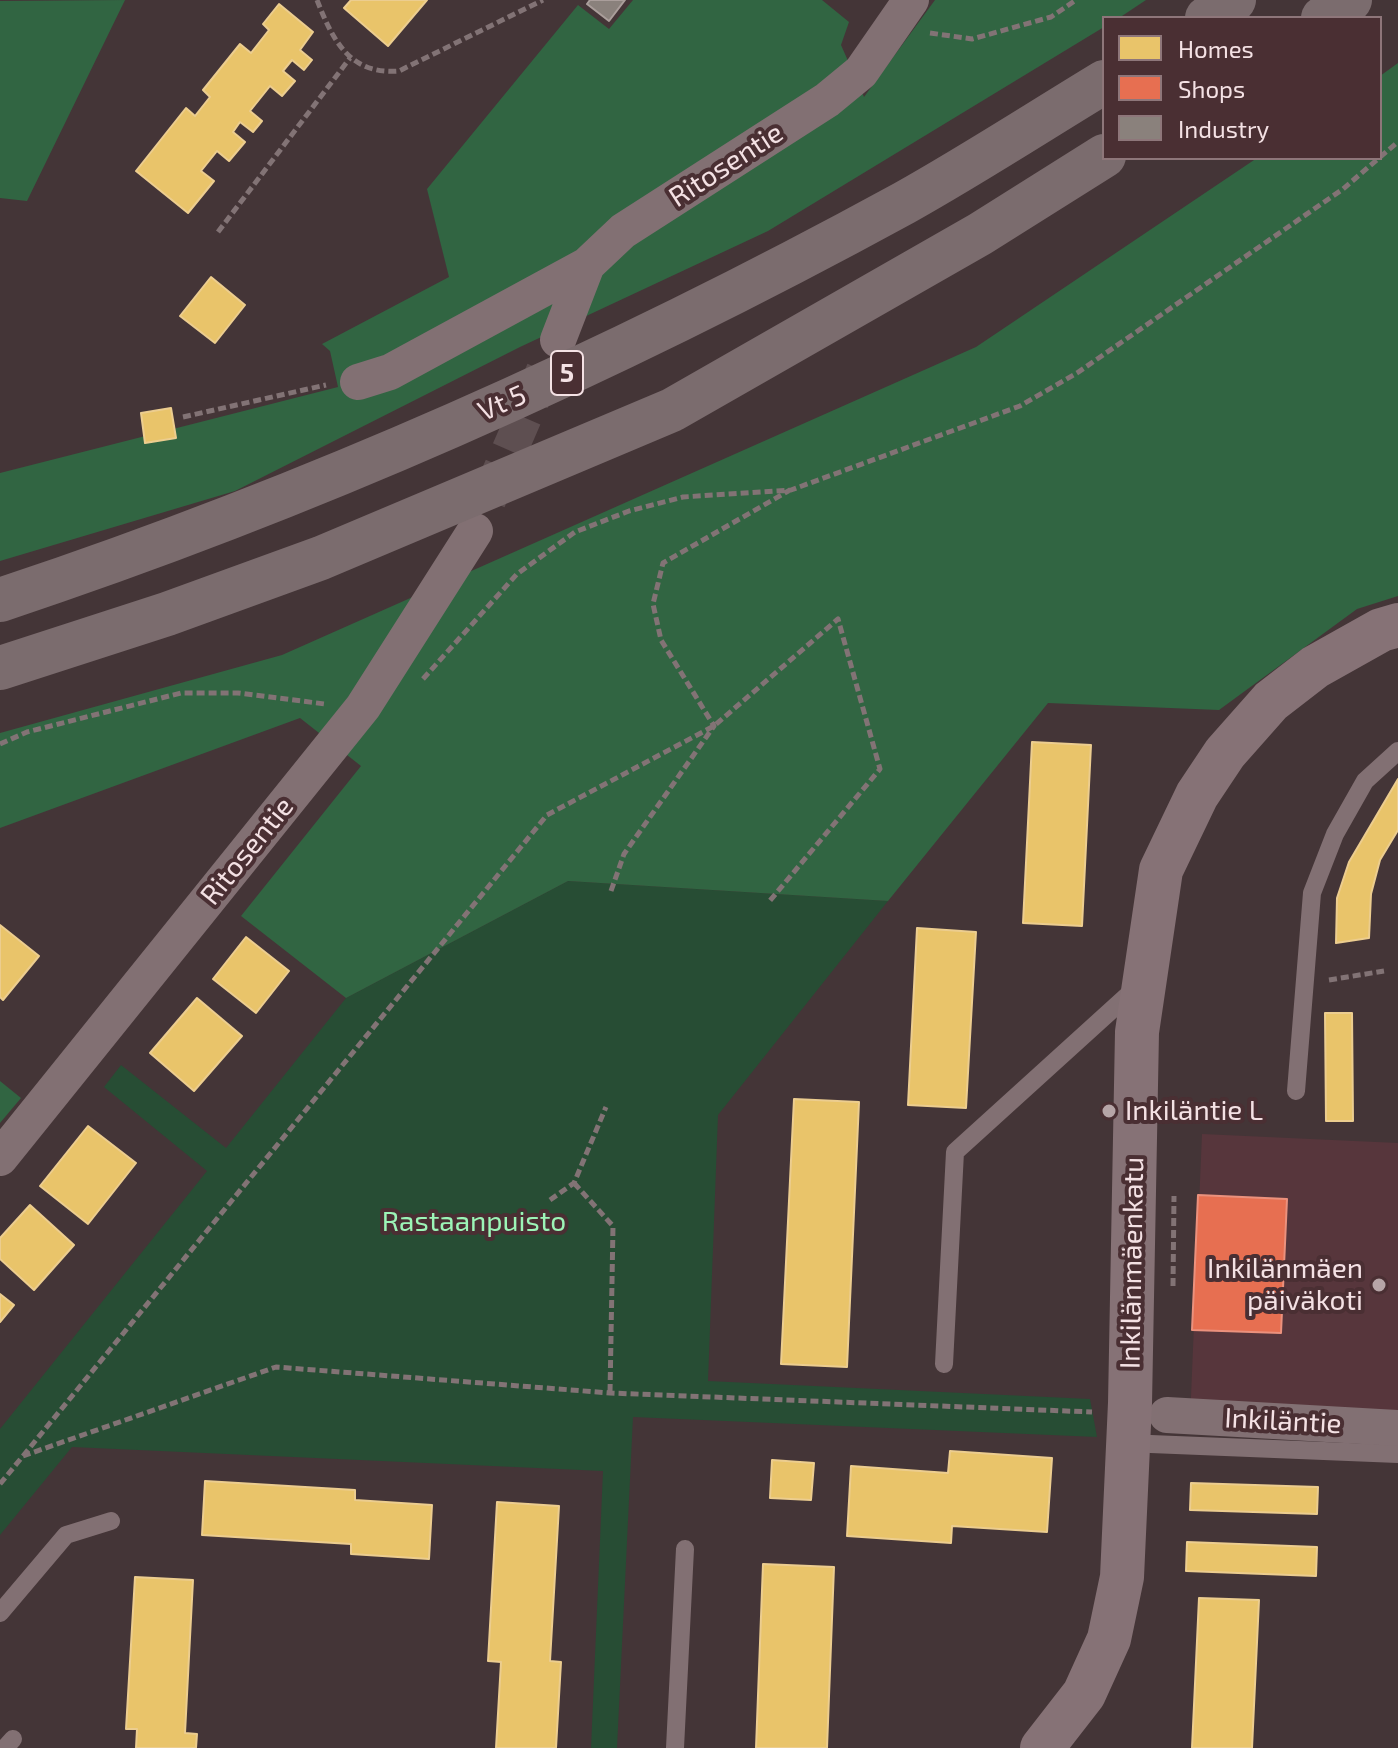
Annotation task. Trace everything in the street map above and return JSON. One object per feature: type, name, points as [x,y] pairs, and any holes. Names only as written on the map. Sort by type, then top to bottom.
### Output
[{"type":"highway","points":[[1210,16],[1234,0]]},
{"type":"highway","points":[[1326,16],[1350,0]]},
{"type":"highway","name":"Vt 5","points":[[0,600],[139,553],[344,474],[653,334],[907,201],[1102,83]]},
{"type":"highway","points":[[0,668],[167,614],[321,558],[672,410],[980,234],[1102,157]]},
{"type":"street","name":"Ritosentie","points":[[558,340],[587,265],[623,231],[827,100],[861,72],[903,14]]},
{"type":"street","points":[[358,382],[390,372],[587,265]]},
{"type":"street","name":"Ritosentie","points":[[0,1158],[363,707],[475,531]]},
{"type":"street","name":"Inkilänmäenkatu","points":[[1042,1748],[1084,1694],[1109,1639],[1122,1577],[1141,1420],[1137,1032],[1161,870],[1197,795],[1225,753],[1271,701],[1315,667],[1381,630],[1398,625]]},
{"type":"street","name":"Inkiläntie","points":[[1141,1420],[1398,1428]]},
{"type":"lane","points":[[1296,1091],[1312,893],[1335,834],[1365,781],[1398,751]]},
{"type":"lane","points":[[944,1364],[955,1152],[1143,981]]},
{"type":"lane","points":[[1141,1420],[1398,1454]]},
{"type":"lane","points":[[0,1613],[66,1535],[111,1521]]},
{"type":"lane","points":[[675,1748],[685,1549]]},
{"type":"path","points":[[317,0],[350,58],[365,68],[399,71],[543,0]]},
{"type":"path","points":[[903,14],[972,39],[1051,17],[1076,0]]},
{"type":"path","points":[[218,232],[350,58]]},
{"type":"path","points":[[1382,156],[1398,142]]},
{"type":"path","points":[[714,726],[661,640],[653,604],[663,563],[791,490],[1020,406],[1077,373],[1343,189],[1378,160]]},
{"type":"path","points":[[183,417],[302,388],[358,382]]},
{"type":"path","points":[[0,744],[27,732],[181,693],[238,693],[363,707],[402,695],[432,672],[517,574],[575,532],[629,511],[683,497],[791,490]]},
{"type":"path","points":[[0,1484],[547,815],[714,726],[838,619],[880,769],[768,903]]},
{"type":"path","points":[[611,891],[624,854],[714,726]]},
{"type":"path","points":[[1304,984],[1384,971]]},
{"type":"path","points":[[550,1200],[574,1183],[606,1107]]},
{"type":"path","points":[[574,1183],[613,1226],[610,1393]]},
{"type":"path","points":[[1173,1183],[1176,1211],[1173,1290]]},
{"type":"path","points":[[23,1456],[276,1367],[610,1393],[1091,1412],[1141,1420]]},
{"type":"shaded area","points":[[1202,1134],[1398,1143],[1398,1426],[1190,1420]]},
{"type":"green space","points":[[125,0],[27,201],[0,198],[0,1]]},
{"type":"green space","points":[[633,0],[822,0],[849,22],[841,45],[864,97],[935,0],[1146,0],[1122,16],[1102,16],[1102,28],[768,231],[520,347],[235,491],[0,561],[0,473],[338,387],[330,351],[322,344],[449,277],[427,189],[578,5],[609,29]]},
{"type":"green space","points":[[1398,63],[1398,596],[1357,609],[1219,710],[1048,703],[888,901],[568,881],[346,998],[241,916],[361,766],[300,718],[0,828],[0,733],[282,655],[976,347],[1254,160],[1382,160],[1382,75]]},
{"type":"green space","name":"Rastaanpuisto","points":[[568,881],[888,901],[718,1115],[708,1381],[1090,1399],[1097,1437],[633,1417],[617,1748],[591,1748],[603,1471],[72,1447],[0,1535],[0,1429],[207,1171],[104,1087],[121,1065],[226,1148],[346,998]]},
{"type":"green space","points":[[0,1081],[21,1098],[0,1123]]},
{"type":"building: Homes","points":[[351,0],[427,0],[388,46],[344,8]]},
{"type":"building: Homes","points":[[279,4],[313,32],[300,50],[312,60],[304,70],[292,60],[283,71],[295,81],[282,96],[270,86],[250,111],[262,121],[253,132],[240,122],[233,132],[245,142],[229,161],[217,151],[201,171],[214,181],[188,213],[136,171],[186,108],[195,116],[210,97],[203,90],[240,44],[251,53],[269,30],[263,24]]},
{"type":"building: Homes","points":[[211,277],[245,305],[215,343],[180,316]]},
{"type":"building: Homes","points":[[171,408],[176,438],[145,443],[141,413]]},
{"type":"building: Homes","points":[[1032,742],[1091,745],[1082,926],[1023,923]]},
{"type":"building: Homes","points":[[1398,779],[1398,830],[1380,860],[1371,894],[1369,938],[1336,943],[1337,898],[1349,862]]},
{"type":"building: Homes","points":[[0,925],[39,956],[3,1000],[0,997]]},
{"type":"building: Homes","points":[[917,928],[976,932],[966,1108],[908,1105]]},
{"type":"building: Homes","points":[[246,937],[289,971],[256,1013],[213,979]]},
{"type":"building: Homes","points":[[197,998],[242,1036],[194,1091],[150,1053]]},
{"type":"building: Homes","points":[[1325,1013],[1352,1013],[1353,1121],[1326,1121]]},
{"type":"building: Homes","points":[[794,1099],[859,1102],[847,1367],[781,1364]]},
{"type":"building: Homes","points":[[88,1126],[136,1163],[88,1224],[40,1186]]},
{"type":"building: Homes","points":[[30,1205],[74,1245],[34,1290],[0,1259],[0,1238]]},
{"type":"building: Homes","points":[[0,1294],[14,1305],[0,1322]]},
{"type":"building: Homes","points":[[950,1451],[1052,1458],[1047,1532],[952,1526],[951,1543],[847,1536],[851,1466],[948,1473]]},
{"type":"building: Homes","points":[[772,1460],[814,1463],[811,1500],[770,1498]]},
{"type":"building: Homes","points":[[205,1481],[355,1490],[355,1500],[432,1505],[429,1559],[351,1554],[351,1544],[202,1535]]},
{"type":"building: Homes","points":[[1191,1483],[1318,1487],[1317,1514],[1190,1510]]},
{"type":"building: Homes","points":[[497,1502],[559,1506],[550,1661],[561,1662],[556,1748],[496,1748],[501,1662],[488,1661]]},
{"type":"building: Homes","points":[[1187,1542],[1317,1547],[1316,1576],[1186,1571]]},
{"type":"building: Homes","points":[[763,1564],[834,1567],[827,1748],[756,1748]]},
{"type":"building: Homes","points":[[135,1577],[193,1580],[185,1733],[197,1734],[196,1748],[136,1748],[137,1729],[126,1729]]},
{"type":"building: Homes","points":[[1199,1598],[1259,1600],[1252,1748],[1192,1748]]},
{"type":"building: Shops","points":[[1198,1195],[1287,1199],[1281,1333],[1192,1330]]},
{"type":"building: Industry","points":[[590,0],[625,0],[609,21],[587,4]]},
{"type":"tunnel","points":[[488,500],[544,371]]},
{"type":"place","name":"Inkiläntie L","points":[[1109,1111]]},
{"type":"place","name":"Inkilänmäen päiväkoti","points":[[1379,1285]]}]
